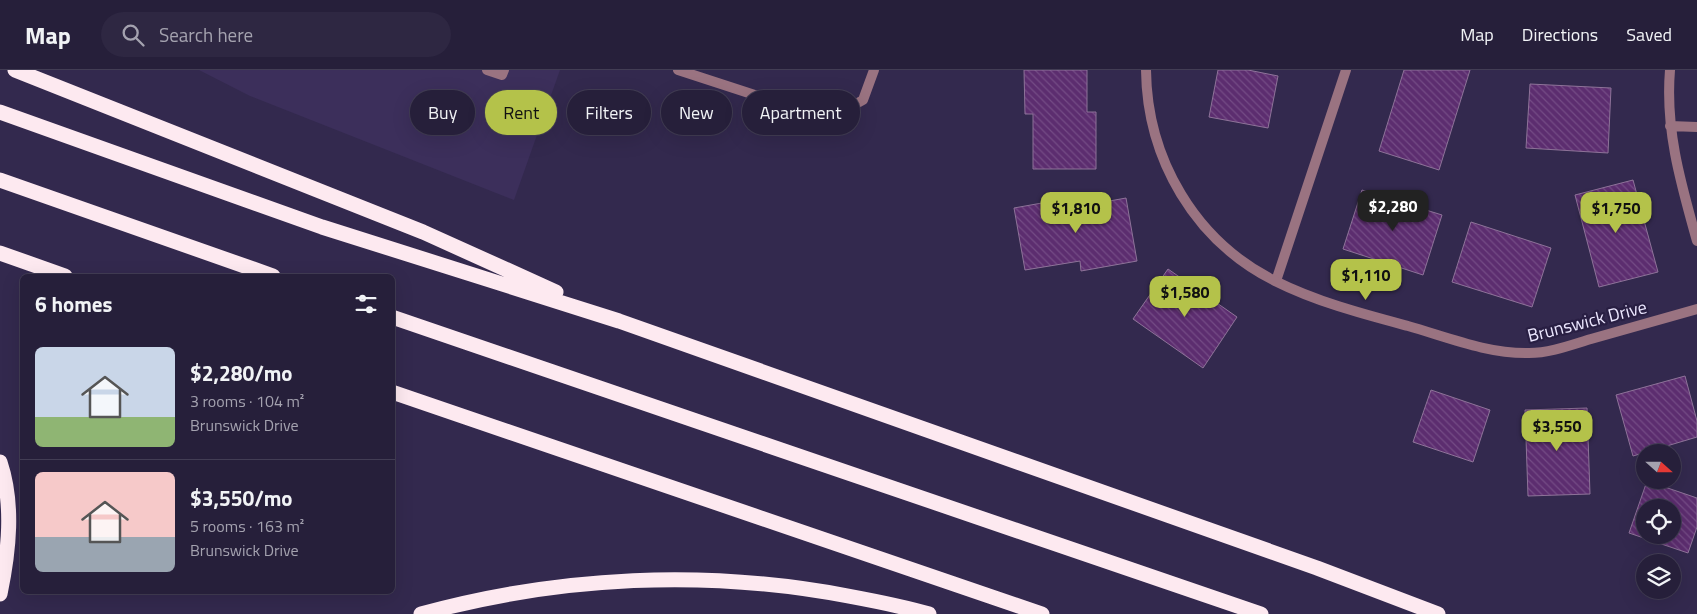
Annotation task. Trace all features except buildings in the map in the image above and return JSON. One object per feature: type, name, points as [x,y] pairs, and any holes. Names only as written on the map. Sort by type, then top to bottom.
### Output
[{"type":"highway","points":[[15,70],[423,232],[619,321]]},
{"type":"highway","points":[[0,112],[322,226],[619,321],[1280,555],[1438,614]]},
{"type":"highway","points":[[0,180],[266,274]]},
{"type":"highway","points":[[0,253],[60,274]]},
{"type":"highway","points":[[395,318],[1261,614]]},
{"type":"highway","points":[[395,393],[1042,614]]},
{"type":"highway","points":[[0,462],[7,483],[8,555],[0,594]]},
{"type":"highway","points":[[421,614],[489,598],[539,590],[657,578],[712,579],[804,588],[906,607],[929,614]]},
{"type":"street","points":[[487,70],[502,75],[504,70]]},
{"type":"street","points":[[678,70],[829,119],[863,100],[874,70]]},
{"type":"street","name":"Brunswick Drive","points":[[1146,70],[1149,112],[1157,143],[1169,174],[1186,204],[1206,229],[1229,251],[1248,265],[1276,281],[1369,315],[1492,350],[1515,354],[1549,351],[1697,310]]},
{"type":"street","points":[[1276,281],[1346,70]]},
{"type":"street","points":[[1670,70],[1670,126],[1676,162],[1697,241]]},
{"type":"street","points":[[1670,126],[1697,127]]},
{"type":"shaded area","points":[[199,70],[560,70],[553,90],[485,90],[485,135],[537,135],[514,200],[250,96]]}]
